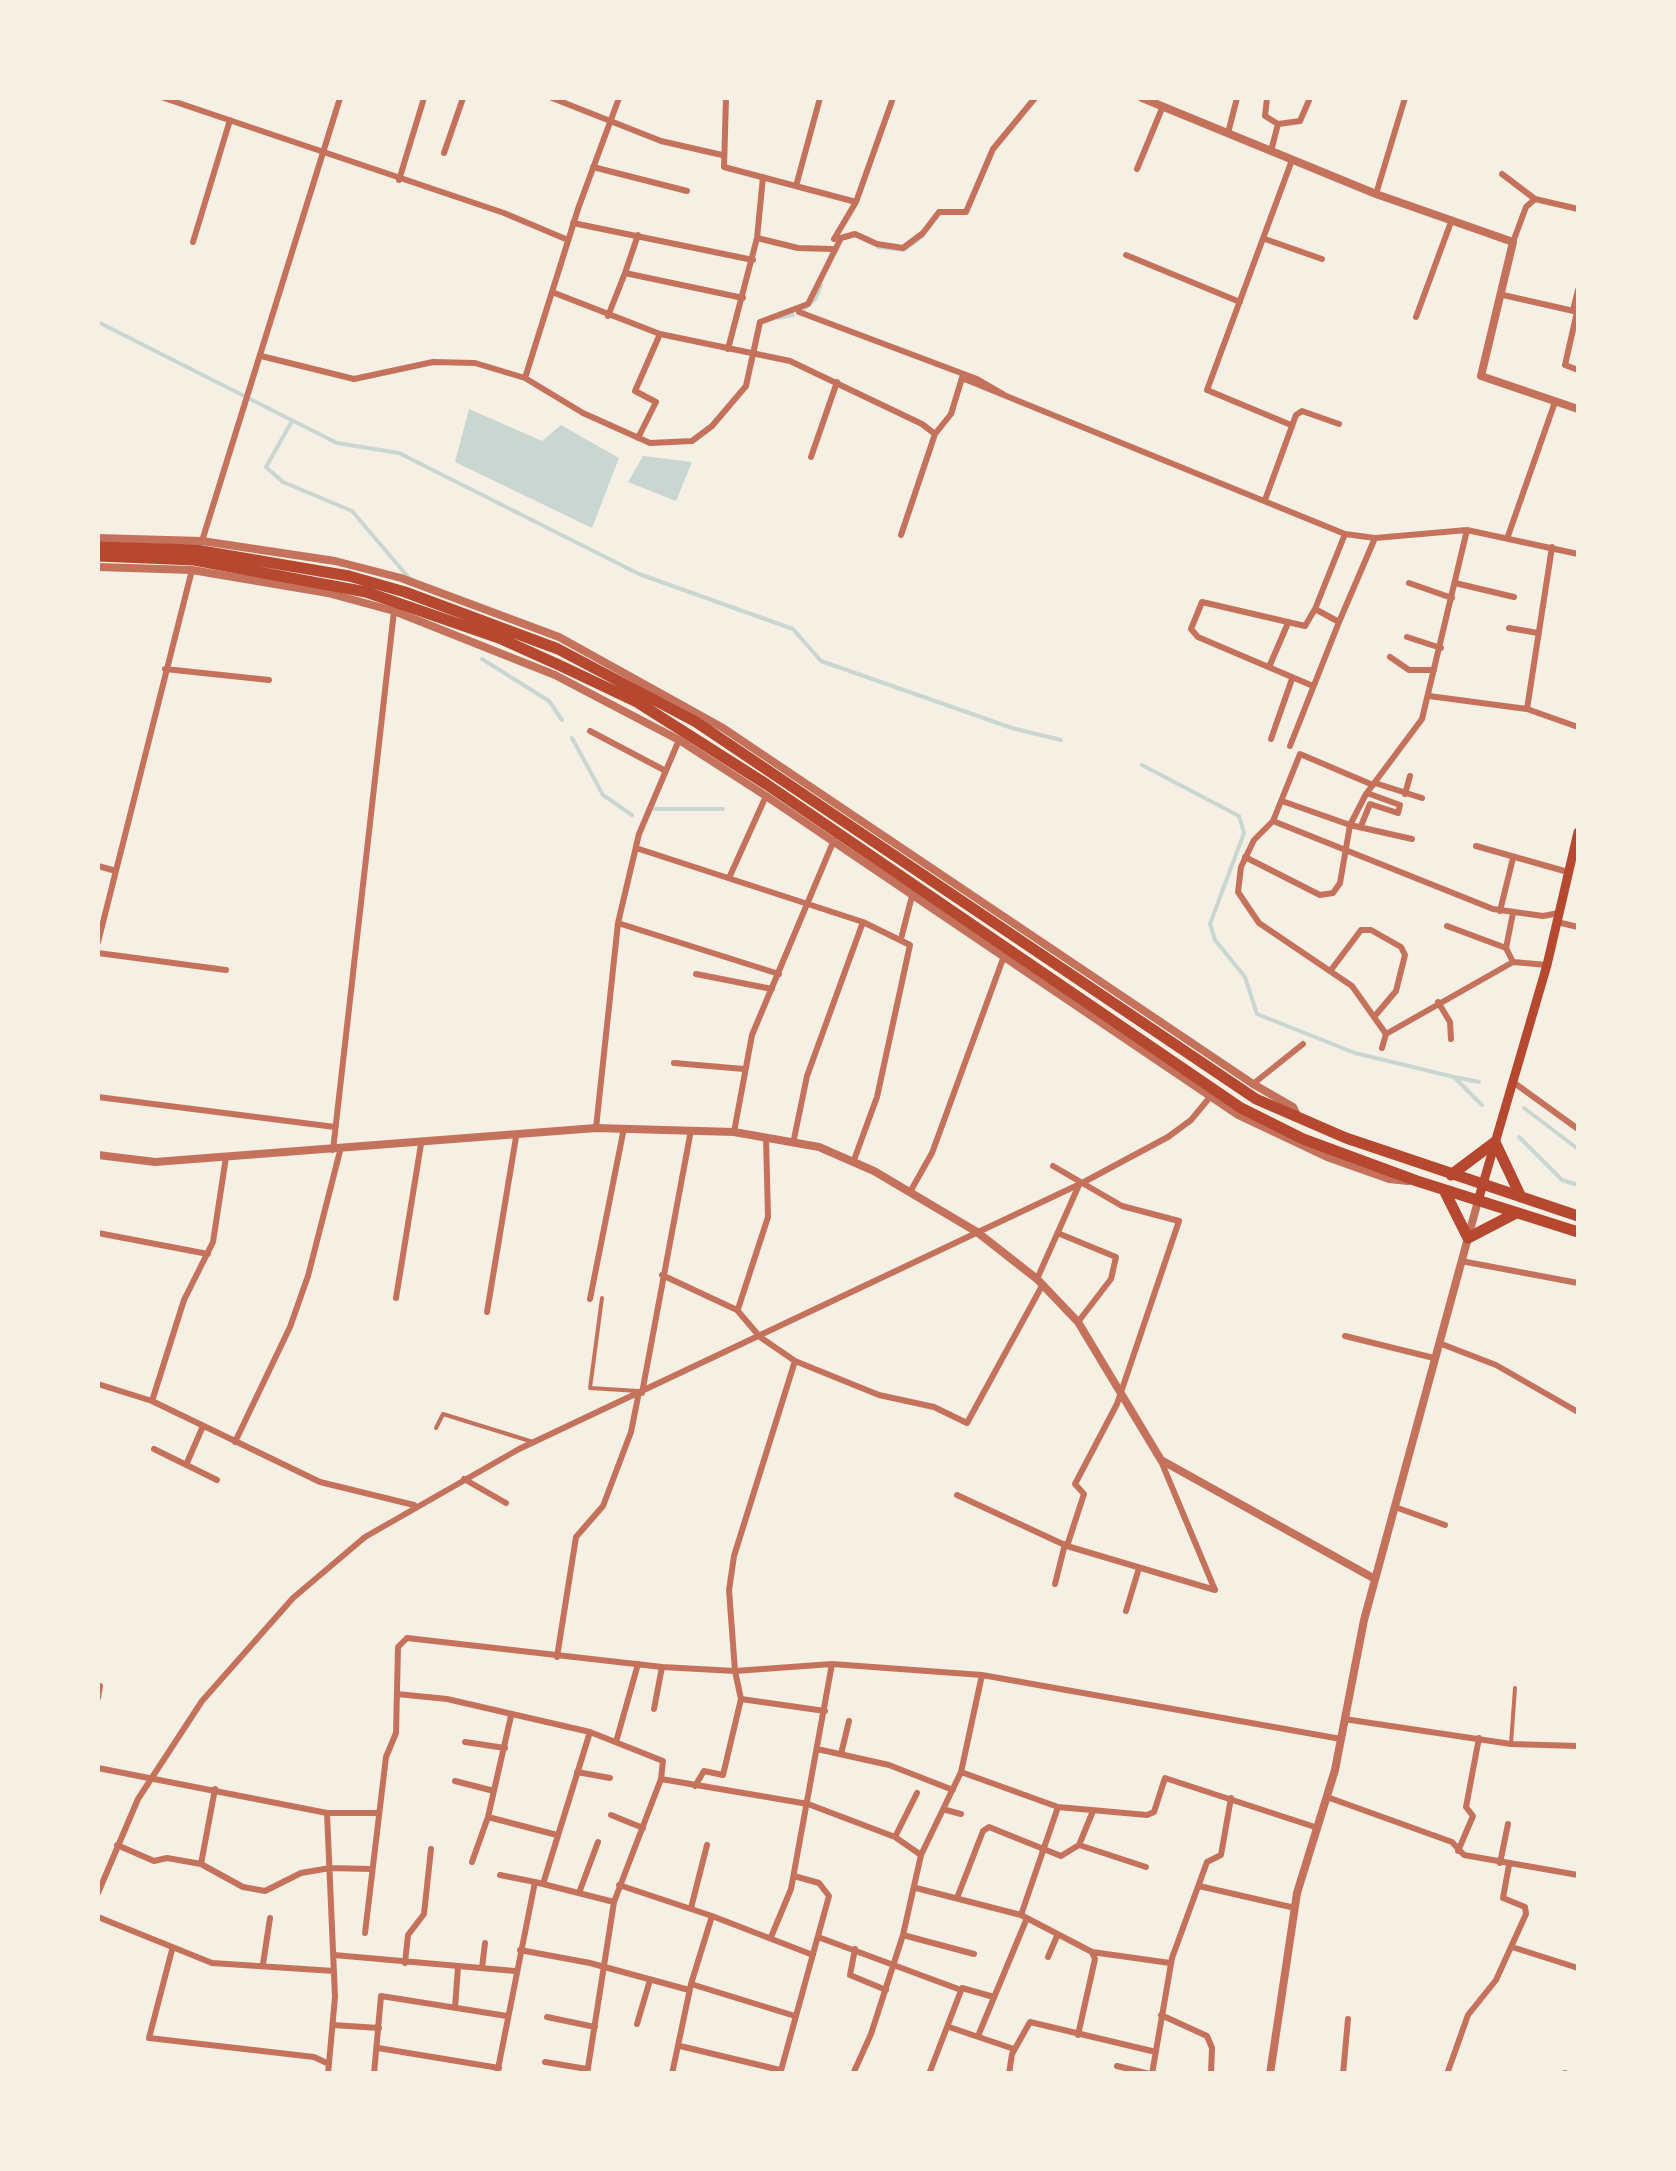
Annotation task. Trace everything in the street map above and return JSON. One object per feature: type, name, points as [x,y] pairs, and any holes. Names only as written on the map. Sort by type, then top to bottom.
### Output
[{"type":"highway","points":[[98,547],[196,550],[349,576],[422,598],[573,656],[696,722],[1241,1108],[1303,1138],[1417,1182],[1578,1232]]},
{"type":"highway","points":[[98,556],[194,560],[300,577],[366,592],[499,638],[637,702],[938,904],[1221,1080],[1299,1119],[1578,1216]]},
{"type":"highway","points":[[1451,1175],[1495,1142],[1521,1198]]},
{"type":"highway","points":[[1445,1191],[1468,1238],[1516,1213]]},
{"type":"main road","points":[[1478,1201],[1547,964],[1578,832]]},
{"type":"street","points":[[164,98],[182,100],[230,120],[325,150],[568,240]]},
{"type":"street","points":[[202,541],[340,98]]},
{"type":"street","points":[[399,180],[424,98]]},
{"type":"street","points":[[444,153],[462,98]]},
{"type":"street","points":[[552,98],[660,140],[722,155]]},
{"type":"street","points":[[525,378],[592,166],[620,98]]},
{"type":"street","points":[[726,98],[724,167],[856,202]]},
{"type":"street","points":[[796,186],[820,98]]},
{"type":"street","points":[[261,356],[354,379],[449,362],[497,368],[525,378],[583,413],[638,438],[666,445],[697,440],[738,398],[756,355],[760,322],[797,312],[814,297],[829,248],[856,202],[893,98]]},
{"type":"street","points":[[757,238],[798,248],[829,248],[851,234],[904,248],[923,233],[939,212],[966,212],[993,149],[1035,98]]},
{"type":"street","points":[[1142,98],[1376,194],[1513,242]]},
{"type":"street","points":[[1228,133],[1237,98]]},
{"type":"street","points":[[1267,98],[1265,116],[1278,124],[1300,120],[1310,98]]},
{"type":"street","points":[[1376,194],[1405,98]]},
{"type":"street","points":[[1137,169],[1163,106]]},
{"type":"street","points":[[193,242],[230,120]]},
{"type":"street","points":[[1271,151],[1278,124]]},
{"type":"street","points":[[1291,425],[1207,390],[1292,160]]},
{"type":"street","points":[[592,166],[688,191]]},
{"type":"street","points":[[1502,174],[1534,200],[1578,209]]},
{"type":"street","points":[[728,349],[753,260],[764,177]]},
{"type":"street","points":[[1534,200],[1526,207],[1513,242],[1481,376],[1578,409]]},
{"type":"street","points":[[1416,317],[1451,222]]},
{"type":"street","points":[[574,224],[753,260]]},
{"type":"street","points":[[608,316],[638,235]]},
{"type":"street","points":[[1266,239],[1322,259]]},
{"type":"street","points":[[1126,256],[1240,302]]},
{"type":"street","points":[[625,273],[743,298]]},
{"type":"street","points":[[1578,290],[1565,365],[1578,370]]},
{"type":"street","points":[[552,292],[660,334],[790,361],[935,434]]},
{"type":"street","points":[[1503,295],[1576,311]]},
{"type":"street","points":[[797,312],[977,379],[1001,390],[1003,395]]},
{"type":"street","points":[[638,438],[656,402],[635,390],[660,334]]},
{"type":"street","points":[[901,535],[935,434],[951,414],[962,378],[1345,534],[1375,538],[1467,530],[1578,554]]},
{"type":"street","points":[[810,457],[837,382]]},
{"type":"street","points":[[1508,536],[1555,402]]},
{"type":"street","points":[[1265,500],[1291,425],[1302,411],[1339,424]]},
{"type":"street","points":[[1245,857],[1326,895],[1340,883],[1350,825],[1367,793],[1416,729],[1429,696],[1467,530]]},
{"type":"street","points":[[1313,686],[1191,632],[1199,606],[1207,603],[1305,626],[1345,534]]},
{"type":"street","points":[[98,538],[202,541],[318,558],[401,578],[559,637],[723,728],[1253,1084],[1293,1106],[1299,1119]]},
{"type":"street","points":[[1290,746],[1375,538]]},
{"type":"street","points":[[1527,709],[1552,547]]},
{"type":"street","points":[[98,567],[192,570],[280,583],[394,611],[554,675],[679,740],[913,892],[938,904],[1004,955],[1210,1097],[1265,1130],[1389,1179],[1417,1182]]},
{"type":"street","points":[[98,942],[192,570]]},
{"type":"street","points":[[1456,583],[1514,598]]},
{"type":"street","points":[[1408,584],[1452,598]]},
{"type":"street","points":[[1315,608],[1339,622]]},
{"type":"street","points":[[236,1442],[290,1328],[336,1151],[335,1127],[394,611]]},
{"type":"street","points":[[1270,668],[1288,623]]},
{"type":"street","points":[[1509,628],[1538,632]]},
{"type":"street","points":[[1407,637],[1441,648]]},
{"type":"street","points":[[1390,657],[1409,670],[1434,670]]},
{"type":"street","points":[[165,668],[269,680]]},
{"type":"street","points":[[1272,739],[1292,679]]},
{"type":"street","points":[[1429,696],[1527,709],[1578,727]]},
{"type":"street","points":[[590,731],[664,770]]},
{"type":"street","points":[[596,1128],[618,923],[636,848],[679,740]]},
{"type":"street","points":[[1386,1034],[1352,986],[1254,918],[1238,892],[1245,857],[1273,821],[1300,754],[1374,784],[1422,798]]},
{"type":"street","points":[[1405,794],[1410,776]]},
{"type":"street","points":[[1361,827],[1370,804],[1398,813],[1400,809],[1367,793]]},
{"type":"street","points":[[729,878],[766,796]]},
{"type":"street","points":[[1282,802],[1350,825],[1412,838]]},
{"type":"street","points":[[1273,821],[1348,847],[1500,911],[1558,918],[1578,928]]},
{"type":"street","points":[[734,1132],[744,1069],[772,989],[810,906],[834,840]]},
{"type":"street","points":[[1476,846],[1568,872]]},
{"type":"street","points":[[636,848],[864,922],[910,945],[878,1097],[854,1160]]},
{"type":"street","points":[[1500,911],[1513,858]]},
{"type":"street","points":[[98,866],[116,871]]},
{"type":"street","points":[[901,939],[913,892]]},
{"type":"street","points":[[1513,914],[1506,948],[1513,962]]},
{"type":"street","points":[[794,1139],[807,1076],[864,922]]},
{"type":"street","points":[[618,923],[779,974]]},
{"type":"street","points":[[1446,926],[1506,948]]},
{"type":"street","points":[[1332,970],[1361,930],[1372,930],[1401,947],[1405,955],[1396,991],[1374,1017]]},
{"type":"street","points":[[98,953],[226,970]]},
{"type":"street","points":[[910,1192],[938,1139],[1004,955]]},
{"type":"street","points":[[1382,1048],[1386,1034],[1513,962],[1547,964]]},
{"type":"street","points":[[696,974],[772,989]]},
{"type":"street","points":[[1438,1002],[1452,1026],[1451,1039]]},
{"type":"street","points":[[1253,1084],[1302,1044]]},
{"type":"street","points":[[674,1064],[744,1069]]},
{"type":"street","points":[[1513,1082],[1578,1129]]},
{"type":"street","points":[[98,1097],[335,1127]]},
{"type":"street","points":[[98,1893],[116,1844],[202,1700],[292,1598],[365,1538],[533,1442],[1080,1184],[1168,1137],[1192,1120],[1210,1097]]},
{"type":"street","points":[[590,1299],[624,1128]]},
{"type":"street","points":[[98,1156],[155,1162],[624,1128],[691,1129],[794,1139],[854,1160],[978,1232],[1040,1282],[1078,1322],[1161,1460],[1215,1590],[1066,1545],[957,1495]]},
{"type":"street","points":[[558,1657],[573,1548],[580,1529],[603,1506],[641,1394],[691,1129]]},
{"type":"street","points":[[738,1310],[768,1217],[766,1136]]},
{"type":"street","points":[[487,1312],[516,1137]]},
{"type":"street","points":[[396,1298],[421,1144]]},
{"type":"street","points":[[152,1400],[184,1300],[216,1229],[226,1158]]},
{"type":"street","points":[[1053,1166],[1122,1206],[1180,1221],[1117,1404],[1075,1484],[1084,1493],[1055,1584]]},
{"type":"street","points":[[662,1275],[738,1310],[760,1337],[795,1361],[879,1395],[934,1407],[967,1423],[1040,1282],[1080,1184]]},
{"type":"street","points":[[1270,2074],[1295,1908],[1328,1797],[1375,1579],[1478,1201]]},
{"type":"street","points":[[98,1232],[208,1254]]},
{"type":"street","points":[[1060,1234],[1116,1256],[1106,1288],[1078,1322]]},
{"type":"street","points":[[1461,1262],[1578,1282]]},
{"type":"street","points":[[1345,1336],[1434,1358]]},
{"type":"street","points":[[1439,1342],[1496,1365],[1578,1412]]},
{"type":"street","points":[[695,1786],[704,1772],[723,1775],[741,1699],[729,1590],[734,1556],[795,1361]]},
{"type":"street","points":[[98,1384],[152,1400],[333,1487],[416,1506]]},
{"type":"street","points":[[186,1465],[203,1426]]},
{"type":"street","points":[[154,1449],[218,1480]]},
{"type":"street","points":[[1161,1460],[1375,1579]]},
{"type":"street","points":[[464,1479],[506,1503]]},
{"type":"street","points":[[1395,1506],[1445,1524]]},
{"type":"street","points":[[1126,1611],[1139,1568]]},
{"type":"street","points":[[365,1933],[387,1752],[395,1740],[398,1647],[407,1638],[662,1667],[735,1671],[832,1664],[982,1675],[1341,1739]]},
{"type":"street","points":[[616,1742],[638,1664]]},
{"type":"street","points":[[771,1938],[794,1876],[832,1664]]},
{"type":"street","points":[[654,1709],[662,1667]]},
{"type":"street","points":[[853,2074],[886,1990],[922,1855],[961,1772],[982,1675]]},
{"type":"street","points":[[98,1698],[100,1686]]},
{"type":"street","points":[[397,1694],[446,1699],[590,1732],[663,1761],[661,1778],[614,1902],[587,2071],[544,2062]]},
{"type":"street","points":[[741,1699],[825,1711]]},
{"type":"street","points":[[472,1862],[488,1817],[510,1716]]},
{"type":"street","points":[[1344,1719],[1511,1744],[1578,1746]]},
{"type":"street","points":[[841,1754],[849,1721]]},
{"type":"street","points":[[378,2048],[498,2071],[520,1950],[590,1732]]},
{"type":"street","points":[[1461,1854],[1473,1816],[1466,1807],[1478,1738]]},
{"type":"street","points":[[465,1742],[505,1748]]},
{"type":"street","points":[[817,1749],[889,1765],[953,1790]]},
{"type":"street","points":[[98,1768],[327,1813],[378,1813]]},
{"type":"street","points":[[577,1772],[610,1778]]},
{"type":"street","points":[[961,1772],[1058,1807],[1152,1814],[1165,1778],[1318,1828]]},
{"type":"street","points":[[661,1778],[808,1804],[894,1837],[922,1855]]},
{"type":"street","points":[[454,1781],[494,1791]]},
{"type":"street","points":[[201,1864],[214,1789]]},
{"type":"street","points":[[894,1837],[917,1793]]},
{"type":"street","points":[[1328,1797],[1452,1842],[1461,1854],[1578,1875]]},
{"type":"street","points":[[1117,2066],[1151,2074],[1170,1963],[1207,1862],[1221,1855],[1230,1798]]},
{"type":"street","points":[[978,2036],[1024,1917],[1058,1807]]},
{"type":"street","points":[[946,1810],[961,1814]]},
{"type":"street","points":[[956,1898],[988,1828],[1062,1856],[1079,1845],[1093,1811]]},
{"type":"street","points":[[327,1813],[334,1956],[328,2074]]},
{"type":"street","points":[[611,1815],[643,1828]]},
{"type":"street","points":[[488,1817],[557,1835]]},
{"type":"street","points":[[1500,1863],[1508,1824]]},
{"type":"street","points":[[578,1892],[598,1842]]},
{"type":"street","points":[[116,1844],[154,1861],[167,1858],[201,1864],[243,1887],[265,1891],[301,1874],[330,1868],[371,1869]]},
{"type":"street","points":[[691,1908],[707,1845]]},
{"type":"street","points":[[1079,1845],[1146,1867]]},
{"type":"street","points":[[405,1963],[408,1935],[424,1914],[431,1850]]},
{"type":"street","points":[[1447,2074],[1470,2010],[1496,1980],[1526,1911],[1503,1898],[1509,1864]]},
{"type":"street","points":[[500,1876],[614,1902]]},
{"type":"street","points":[[680,2046],[780,2072],[828,1891],[819,1883],[794,1876]]},
{"type":"street","points":[[619,1885],[813,1954]]},
{"type":"street","points":[[1198,1886],[1295,1908]]},
{"type":"street","points":[[916,1888],[1024,1917],[1092,1952],[1170,1963]]},
{"type":"street","points":[[672,2074],[690,1987],[712,1916]]},
{"type":"street","points":[[98,1917],[172,1950],[219,1965],[263,1964],[334,1971]]},
{"type":"street","points":[[263,1964],[270,1918]]},
{"type":"street","points":[[903,1935],[974,1954]]},
{"type":"street","points":[[1048,1957],[1057,1936]]},
{"type":"street","points":[[818,1938],[894,1962],[961,1990],[994,1997]]},
{"type":"street","points":[[482,1968],[485,1943]]},
{"type":"street","points":[[1512,1946],[1578,1968]]},
{"type":"street","points":[[855,1949],[850,1976],[886,1990]]},
{"type":"street","points":[[172,1950],[149,2038],[314,2057],[330,2064]]},
{"type":"street","points":[[520,1950],[690,1987],[794,2016]]},
{"type":"street","points":[[1078,2035],[1096,1959],[1092,1952]]},
{"type":"street","points":[[334,1956],[515,1971]]},
{"type":"street","points":[[455,2008],[458,1967]]},
{"type":"street","points":[[637,2024],[650,1980]]},
{"type":"street","points":[[929,2074],[961,1990]]},
{"type":"street","points":[[374,2074],[381,1996],[507,2016]]},
{"type":"street","points":[[1161,2015],[1207,2036],[1211,2074]]},
{"type":"street","points":[[547,2017],[595,2028]]},
{"type":"street","points":[[1342,2074],[1348,2019]]},
{"type":"street","points":[[1009,2074],[1014,2049],[1027,2023],[1156,2052]]},
{"type":"street","points":[[333,2026],[378,2028]]},
{"type":"street","points":[[948,2027],[1014,2049]]},
{"type":"street","points":[[461,2074],[463,2063]]},
{"type":"lane","points":[[602,1298],[590,1388],[641,1394]]},
{"type":"lane","points":[[436,1428],[443,1414],[533,1442]]},
{"type":"lane","points":[[1511,1744],[1515,1688]]},
{"type":"shaded area","points":[[469,409],[542,441],[561,425],[619,458],[592,528],[455,462]]},
{"type":"shaded area","points":[[643,456],[692,462],[676,501],[628,482]]},
{"type":"waterway","points":[[878,247],[904,250],[923,236]]},
{"type":"waterway","points":[[801,312],[816,298],[821,285]]},
{"type":"waterway","points":[[778,318],[793,315]]},
{"type":"waterway","points":[[98,322],[337,443],[399,453],[639,574],[793,629],[821,661],[1012,728],[1061,740]]},
{"type":"waterway","points":[[292,421],[266,467],[283,482],[352,511],[409,578]]},
{"type":"waterway","points":[[482,659],[549,701],[562,720]]},
{"type":"waterway","points":[[572,738],[603,795],[632,815]]},
{"type":"waterway","points":[[1142,765],[1239,816],[1244,833],[1210,924],[1215,940],[1245,977],[1257,1014],[1355,1053],[1454,1077],[1482,1105]]},
{"type":"waterway","points":[[655,809],[723,809]]},
{"type":"waterway","points":[[1454,1077],[1479,1082]]},
{"type":"waterway","points":[[1524,1108],[1578,1149]]},
{"type":"waterway","points":[[1519,1137],[1562,1180],[1578,1185]]}]
